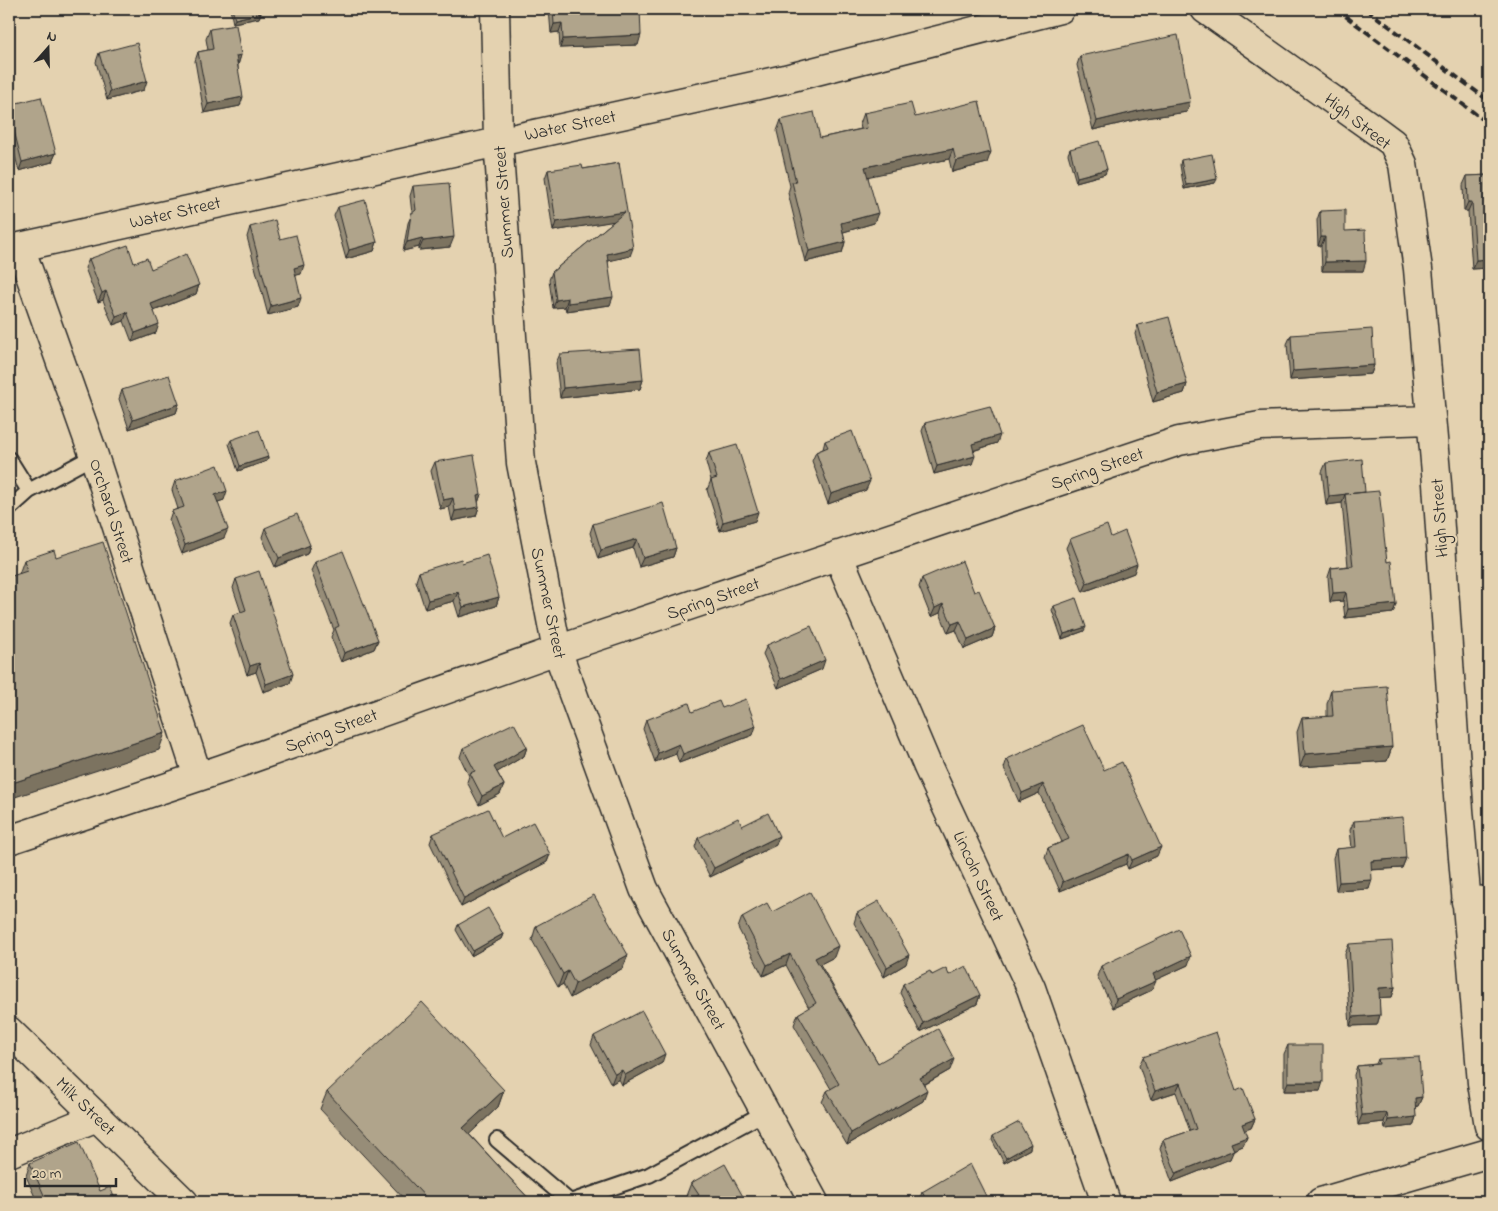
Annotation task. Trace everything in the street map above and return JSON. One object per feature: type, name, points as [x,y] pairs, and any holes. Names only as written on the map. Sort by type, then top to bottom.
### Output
[{"type":"street","name":"Summer Street","points":[[495,9],[498,140],[521,463],[557,650],[644,889],[814,1202]]},
{"type":"street","name":"Water Street","points":[[12,246],[785,79],[1060,9]]},
{"type":"street","name":"High Street","points":[[1205,9],[1393,143],[1403,164],[1418,269],[1478,901],[1482,1083],[1489,1126]]},
{"type":"street","name":"Orchard Street","points":[[12,246],[94,456],[198,777]]},
{"type":"street","name":"Spring Street","points":[[9,840],[198,777],[557,650],[1179,441],[1260,426],[1431,420]]},
{"type":"street","name":"Lincoln Street","points":[[838,555],[928,767],[1030,988],[1106,1202]]},
{"type":"street","name":"Milk Street","points":[[9,1031],[184,1202]]},
{"type":"street","points":[[9,1153],[97,1117]]},
{"type":"street","points":[[1321,1202],[1489,1153]]},
{"type":"lane","points":[[9,508],[29,491],[94,456]]},
{"type":"lane","points":[[9,459],[29,491]]},
{"type":"lane","points":[[497,1140],[570,1202],[649,1175],[766,1112]]},
{"type":"building","points":[[232,9],[260,9],[261,13],[235,19]]},
{"type":"building","points":[[553,9],[640,9],[641,35],[563,39],[562,23],[554,24]]},
{"type":"building","points":[[236,25],[241,55],[236,56],[243,97],[208,104],[198,52],[213,49],[210,29]]},
{"type":"building","points":[[1178,35],[1190,102],[1142,110],[1097,121],[1080,56]]},
{"type":"building","points":[[137,43],[147,81],[110,91],[99,53]]},
{"type":"building","points":[[41,97],[56,153],[22,162],[9,105]]},
{"type":"building","points":[[979,101],[991,152],[956,161],[953,149],[865,167],[878,213],[841,223],[845,242],[809,251],[792,182],[796,182],[781,120],[814,112],[820,138],[867,128],[864,113],[911,103],[915,117]]},
{"type":"building","points":[[1099,141],[1107,169],[1077,177],[1070,149]]},
{"type":"building","points":[[1212,154],[1217,179],[1186,185],[1181,160]]},
{"type":"building","points":[[619,163],[633,248],[607,254],[613,297],[568,303],[568,298],[556,300],[552,272],[625,212],[556,222],[548,170],[582,165],[583,169]]},
{"type":"building","points":[[1489,175],[1489,259],[1476,260],[1472,202],[1468,202],[1467,176]]},
{"type":"building","points":[[449,183],[454,237],[423,241],[422,238],[407,242],[411,214],[416,210],[413,186]]},
{"type":"building","points":[[365,200],[377,242],[349,250],[338,207]]},
{"type":"building","points":[[1345,210],[1345,231],[1365,230],[1366,261],[1325,262],[1325,237],[1321,237],[1320,211]]},
{"type":"building","points":[[275,220],[280,239],[296,235],[304,265],[294,268],[301,298],[271,306],[250,227]]},
{"type":"building","points":[[128,245],[134,263],[147,258],[151,269],[186,254],[199,285],[151,304],[159,324],[135,333],[127,312],[116,316],[106,291],[102,293],[89,259]]},
{"type":"building","points":[[1169,317],[1187,384],[1157,392],[1138,325]]},
{"type":"building","points":[[1372,329],[1374,365],[1293,371],[1291,335]]},
{"type":"building","points":[[640,349],[643,380],[563,388],[560,354]]},
{"type":"building","points":[[169,375],[179,404],[133,420],[122,390]]},
{"type":"building","points":[[990,406],[1000,435],[972,444],[975,456],[937,466],[925,423]]},
{"type":"building","points":[[259,430],[268,457],[240,466],[231,440]]},
{"type":"building","points":[[852,431],[870,481],[831,494],[816,452],[828,447],[825,441]]},
{"type":"building","points":[[737,445],[758,512],[723,522],[711,480],[717,478],[709,453]]},
{"type":"building","points":[[474,455],[481,494],[477,495],[479,507],[455,511],[453,498],[443,500],[435,462]]},
{"type":"building","points":[[1362,459],[1365,492],[1329,496],[1326,463]]},
{"type":"building","points":[[218,465],[227,491],[215,495],[228,529],[185,545],[172,511],[184,507],[175,481]]},
{"type":"building","points":[[1379,491],[1387,562],[1391,561],[1396,604],[1348,609],[1346,592],[1333,593],[1331,568],[1353,566],[1345,494]]},
{"type":"building","points":[[663,503],[676,548],[643,558],[637,539],[601,550],[593,524]]},
{"type":"building","points":[[297,514],[310,545],[279,558],[265,528]]},
{"type":"building","points":[[1107,525],[1111,537],[1125,531],[1137,564],[1087,583],[1070,539]]},
{"type":"building","points":[[103,542],[165,733],[9,784],[9,577],[27,571],[24,560],[54,550],[56,557]]},
{"type":"building","points":[[343,551],[378,640],[344,653],[335,628],[339,626],[315,562]]},
{"type":"building","points":[[487,555],[499,597],[463,607],[458,592],[428,600],[419,572],[461,559],[462,563]]},
{"type":"building","points":[[962,561],[974,592],[979,590],[995,628],[968,640],[960,621],[952,624],[943,604],[935,608],[922,578]]},
{"type":"building","points":[[259,571],[293,674],[266,684],[259,663],[250,666],[233,615],[246,610],[236,579]]},
{"type":"building","points":[[1076,598],[1086,627],[1064,634],[1054,606]]},
{"type":"building","points":[[811,626],[825,660],[781,679],[767,645]]},
{"type":"building","points":[[1387,686],[1392,747],[1305,754],[1302,718],[1333,716],[1331,690]]},
{"type":"building","points":[[746,699],[756,726],[683,754],[679,744],[658,753],[646,720],[689,703],[692,712],[719,701],[722,708]]},
{"type":"building","points":[[514,723],[527,747],[494,767],[504,785],[482,796],[470,773],[475,771],[463,748]]},
{"type":"building","points":[[1083,725],[1104,770],[1122,762],[1161,847],[1132,860],[1129,854],[1063,882],[1048,848],[1069,839],[1043,784],[1022,793],[1007,759]]},
{"type":"building","points":[[488,809],[502,838],[533,822],[550,854],[464,899],[433,834]]},
{"type":"building","points":[[768,813],[779,836],[714,868],[698,838],[738,818],[742,826]]},
{"type":"building","points":[[1403,817],[1406,858],[1371,861],[1372,880],[1339,882],[1336,849],[1356,847],[1354,821]]},
{"type":"building","points":[[810,892],[838,946],[815,958],[878,1063],[938,1029],[954,1059],[920,1078],[927,1090],[851,1133],[827,1091],[839,1084],[798,1014],[816,1003],[790,954],[767,965],[742,917],[767,903],[772,912]]},
{"type":"building","points":[[594,895],[628,955],[575,984],[568,971],[563,974],[536,926]]},
{"type":"building","points":[[879,901],[909,955],[887,967],[857,913]]},
{"type":"building","points":[[488,908],[503,934],[473,951],[458,925]]},
{"type":"building","points":[[1179,929],[1191,956],[1153,974],[1156,981],[1116,999],[1101,966]]},
{"type":"building","points":[[1392,941],[1395,987],[1379,988],[1380,1015],[1353,1017],[1349,944]]},
{"type":"building","points":[[966,966],[980,995],[923,1023],[903,984],[930,971],[932,975],[946,968],[949,975]]},
{"type":"building","points":[[422,1002],[504,1090],[463,1128],[532,1202],[430,1202],[327,1092]]},
{"type":"building","points":[[642,1011],[665,1054],[625,1075],[622,1070],[615,1074],[594,1036]]},
{"type":"building","points":[[1216,1032],[1236,1091],[1243,1088],[1255,1119],[1242,1124],[1247,1137],[1231,1143],[1234,1150],[1176,1173],[1163,1140],[1196,1129],[1180,1083],[1155,1091],[1143,1057]]},
{"type":"building","points":[[1288,1045],[1323,1045],[1323,1082],[1288,1082]]},
{"type":"building","points":[[1419,1057],[1422,1097],[1415,1098],[1416,1117],[1388,1120],[1387,1113],[1362,1115],[1357,1066],[1379,1064],[1378,1059]]},
{"type":"building","points":[[1019,1122],[1031,1144],[1006,1158],[993,1136]]},
{"type":"building","points":[[79,1142],[100,1191],[110,1187],[116,1202],[47,1202],[30,1163]]},
{"type":"building","points":[[725,1164],[746,1202],[686,1202],[699,1195],[691,1183]]},
{"type":"building","points":[[970,1164],[988,1200],[985,1202],[928,1202],[922,1192]]},
{"type":"railway","points":[[1336,9],[1489,124]]},
{"type":"railway","points":[[1366,9],[1489,101]]}]
